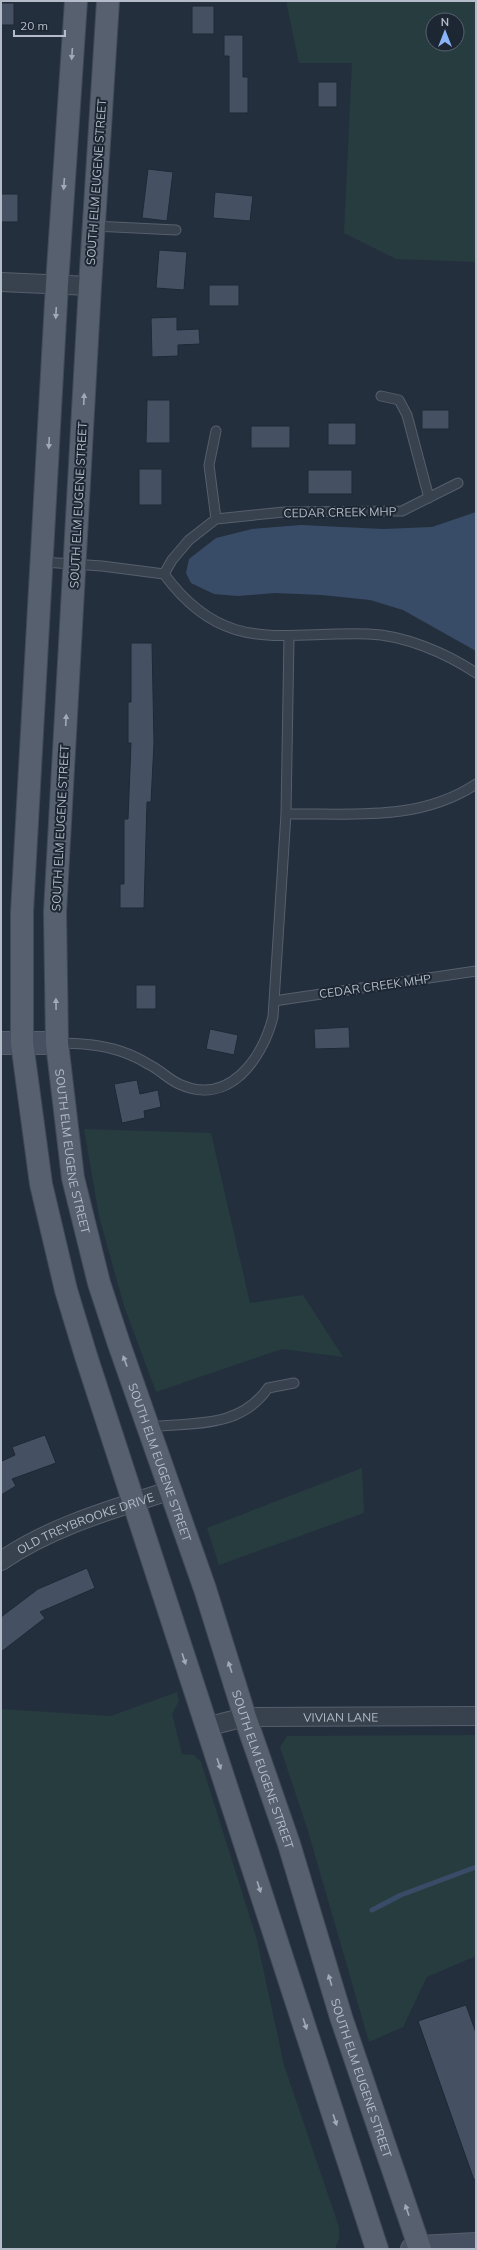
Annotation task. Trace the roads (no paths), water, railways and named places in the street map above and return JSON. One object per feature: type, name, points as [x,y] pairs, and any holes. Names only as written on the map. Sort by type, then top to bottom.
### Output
[{"type":"main road","points":[[76,1],[57,284],[43,562],[22,912],[22,1043],[41,1184],[66,1290],[206,1727],[377,2249]]},
{"type":"main road","name":"SOUTH ELM EUGENE STREET","points":[[108,1],[90,286],[76,564],[55,912],[57,1043],[75,1186],[99,1283],[172,1490],[291,1852],[342,2017],[417,2248]]},
{"type":"street","points":[[1,282],[90,286]]},
{"type":"street","points":[[1,1043],[57,1043]]},
{"type":"street","name":"OLD TREYBROOKE DRIVE","points":[[1,1561],[20,1548],[80,1521],[172,1490]]},
{"type":"street","name":"VIVIAN LANE","points":[[206,1727],[246,1717],[476,1716]]},
{"type":"street","points":[[417,2248],[476,2244]]},
{"type":"lane","points":[[94,226],[176,230]]},
{"type":"lane","points":[[381,396],[399,400],[407,415],[429,498]]},
{"type":"lane","points":[[164,574],[172,560],[189,540],[216,519],[209,465],[216,431]]},
{"type":"lane","name":"CEDAR CREEK MHP","points":[[216,519],[284,512],[402,511],[458,483]]},
{"type":"lane","points":[[43,562],[76,564],[164,574],[188,602],[218,623],[244,632],[262,636],[289,637],[369,634],[391,638],[434,652],[476,673]]},
{"type":"lane","points":[[57,1043],[81,1043],[120,1051],[148,1063],[178,1084],[196,1089],[208,1090],[232,1082],[249,1067],[259,1054],[269,1032],[274,1001],[286,814],[289,637]]},
{"type":"lane","points":[[286,814],[400,813],[429,807],[448,800],[476,784]]},
{"type":"lane","name":"CEDAR CREEK MHP","points":[[274,1001],[476,971]]},
{"type":"lane","points":[[149,1427],[207,1422],[234,1417],[258,1401],[268,1388],[294,1382]]},
{"type":"water","points":[[476,512],[476,651],[403,610],[370,600],[322,595],[275,593],[238,596],[214,594],[191,583],[186,573],[189,559],[216,538],[252,529],[301,525],[383,529],[432,527]]},
{"type":"waterway","points":[[372,1910],[401,1895],[476,1867]]}]
